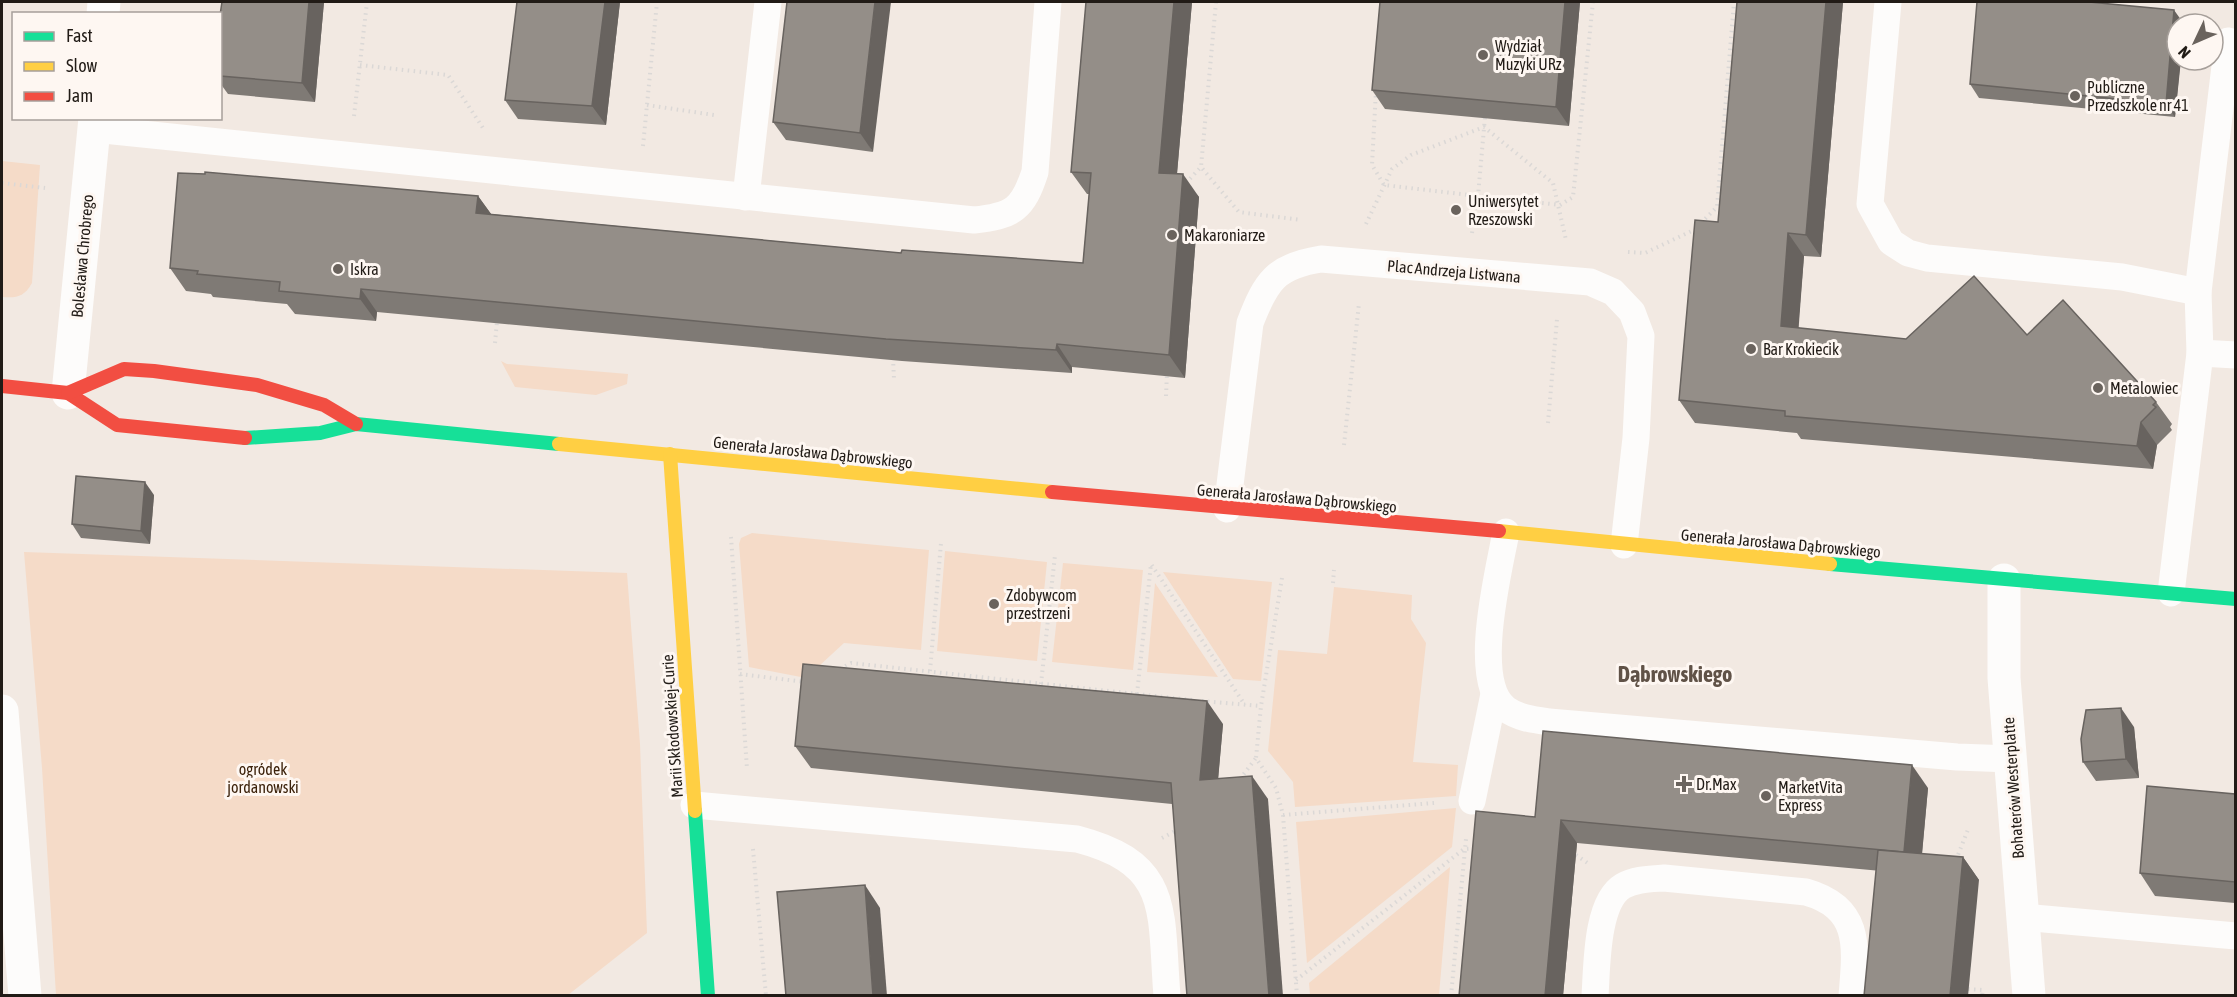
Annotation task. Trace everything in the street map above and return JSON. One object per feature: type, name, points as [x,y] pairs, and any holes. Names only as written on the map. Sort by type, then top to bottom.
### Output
[{"type":"main road","name":"Generała Jarosława Dąbrowskiego","points":[[68,393],[123,369],[154,371],[256,385],[324,405],[356,423]]},
{"type":"main road","name":"Generała Jarosława Dąbrowskiego","points":[[2,386],[68,393],[117,424],[249,438],[320,433],[356,423],[1227,509],[1506,531],[1624,545],[2235,599]]},
{"type":"main road","name":"Marii Skłodowskiej-Curie","points":[[670,454],[708,996]]},
{"type":"street","name":"Bolesława Chrobrego","points":[[68,393],[95,124]]},
{"type":"street","name":"Bohaterów Westerplatte","points":[[2004,580],[2004,678],[2029,996]]},
{"type":"street","points":[[2,711],[3,748],[25,996]]},
{"type":"lane","points":[[746,196],[768,2]]},
{"type":"lane","points":[[95,124],[350,156],[974,220],[996,218],[1016,210],[1028,193],[1035,172],[1048,2]]},
{"type":"lane","points":[[1888,2],[1870,204],[1891,242],[1908,253],[1927,258],[2122,277],[2198,292]]},
{"type":"lane","points":[[2171,593],[2200,353],[2198,292],[2228,41]]},
{"type":"lane","name":"Plac Andrzeja Listwana","points":[[1227,509],[1250,323],[1261,295],[1275,275],[1298,263],[1321,259],[1590,282],[1613,292],[1632,312],[1641,336],[1636,438],[1624,545]]},
{"type":"lane","points":[[2200,353],[2235,355]]},
{"type":"lane","points":[[1506,531],[1490,622],[1489,677],[1494,694],[1506,709],[1524,718],[1550,723],[1958,757],[2011,759]]},
{"type":"lane","points":[[1472,801],[1494,694]]},
{"type":"lane","points":[[694,805],[1077,839],[1105,846],[1128,858],[1148,877],[1160,902],[1167,996]]},
{"type":"lane","points":[[1595,996],[1601,931],[1611,898],[1622,886],[1641,880],[1664,878],[1806,892],[1824,897],[1836,905],[1848,921],[1855,938],[1852,996]]},
{"type":"lane","points":[[2022,917],[2235,936]]},
{"type":"path","points":[[350,156],[367,2]]},
{"type":"path","points":[[639,186],[657,2]]},
{"type":"path","points":[[1186,189],[1186,182],[1201,167],[1216,2]]},
{"type":"path","points":[[1384,185],[1560,205],[1573,197],[1593,2]]},
{"type":"path","points":[[1622,252],[1645,253],[1675,239],[1694,230],[1717,207],[1734,2]]},
{"type":"path","points":[[1377,83],[1372,165],[1384,185]]},
{"type":"path","points":[[647,105],[754,120]]},
{"type":"path","points":[[1472,231],[1478,196],[1485,117]]},
{"type":"path","points":[[1484,127],[1553,183],[1560,205],[1566,239],[1548,423]]},
{"type":"path","points":[[1344,445],[1367,218],[1392,169],[1411,155],[1484,127]]},
{"type":"path","points":[[1201,167],[1239,212],[1308,221]]},
{"type":"path","points":[[495,343],[497,320]]},
{"type":"path","points":[[893,357],[894,379]]},
{"type":"path","points":[[1166,396],[1168,365]]},
{"type":"path","points":[[731,537],[766,996]]},
{"type":"path","points":[[930,671],[941,543]]},
{"type":"path","points":[[1041,684],[1055,555]]},
{"type":"path","points":[[1137,694],[1151,564],[1246,706]]},
{"type":"path","points":[[1332,583],[1334,570]]},
{"type":"path","points":[[1238,783],[1256,758],[1261,706],[1282,578]]},
{"type":"path","points":[[831,673],[851,663],[1261,706]]},
{"type":"path","points":[[741,674],[811,682]]},
{"type":"path","points":[[1256,758],[1276,788],[1282,815],[1297,996]]},
{"type":"path","points":[[1282,815],[1472,801],[1464,849],[1451,996]]},
{"type":"path","points":[[1955,866],[1958,852],[1969,827]]},
{"type":"path","points":[[1296,980],[1464,849],[1482,847]]},
{"type":"path","points":[[1973,996],[1971,989],[1983,990]]},
{"type":"green space","points":[[2,161],[40,165],[32,283],[23,294],[12,297],[2,297]]},
{"type":"green space","points":[[501,361],[507,364],[628,374],[627,384],[596,395],[515,387]]},
{"type":"green space","points":[[752,533],[929,550],[921,650],[844,643],[806,678],[749,667],[739,544],[741,538]]},
{"type":"green space","points":[[945,551],[1047,562],[1037,661],[937,651]]},
{"type":"green space","name":"ogródek jordanowski","points":[[24,552],[627,573],[640,744],[647,933],[568,995],[56,995],[42,768]]},
{"type":"green space","points":[[1063,563],[1143,570],[1133,670],[1052,662]]},
{"type":"green space","points":[[1163,572],[1272,582],[1261,681],[1233,679]]},
{"type":"green space","points":[[1155,583],[1218,677],[1147,672]]},
{"type":"green space","points":[[1334,587],[1412,595],[1411,619],[1426,643],[1413,762],[1458,765],[1456,796],[1295,807],[1293,782],[1268,751],[1278,650],[1327,654]]},
{"type":"green space","points":[[1456,808],[1452,847],[1307,963],[1296,822]]},
{"type":"green space","points":[[1450,867],[1439,995],[1310,995],[1309,983]]},
{"type":"building","points":[[222,2],[309,2],[302,83],[222,76]]},
{"type":"building","points":[[517,2],[605,2],[592,106],[505,100]]},
{"type":"building","points":[[787,2],[875,2],[860,133],[773,122]]},
{"type":"building","points":[[1086,2],[1174,2],[1159,173],[1183,174],[1169,355],[1057,344],[1056,350],[886,339],[361,289],[360,299],[279,291],[280,282],[197,274],[198,271],[170,268],[178,173],[205,174],[205,172],[478,196],[476,213],[901,253],[902,250],[1083,263],[1091,173],[1071,172]]},
{"type":"building","name":"Wydział Muzyki URz","points":[[1380,2],[1565,2],[1556,107],[1372,90]]},
{"type":"building","points":[[1737,2],[1826,2],[1806,235],[1788,233],[1781,326],[1906,339],[1974,276],[2027,335],[2063,300],[2156,402],[2153,405],[2156,407],[2141,422],[2137,446],[1785,416],[1785,411],[1679,400],[1695,220],[1718,222]]},
{"type":"building","points":[[1977,2],[2089,2],[2174,10],[2174,12],[2165,12],[2165,72],[2169,72],[2166,104],[1970,84]]},
{"type":"building","points":[[76,476],[145,482],[141,531],[72,524]]},
{"type":"building","points":[[803,664],[1207,701],[1200,780],[1252,776],[1269,996],[1187,996],[1171,783],[795,746]]},
{"type":"building","points":[[2121,708],[2126,759],[2083,762],[2081,739],[2086,710]]},
{"type":"building","points":[[1543,731],[1912,765],[1904,852],[1561,820],[1545,996],[1459,996],[1476,811],[1535,817]]},
{"type":"building","points":[[2147,786],[2235,794],[2235,882],[2140,873]]},
{"type":"building","points":[[1878,850],[1963,857],[1950,996],[1864,996]]},
{"type":"building","points":[[865,885],[873,996],[786,996],[777,892]]},
{"type":"traffic: fast","points":[[245,438],[320,433],[356,424],[559,444]]},
{"type":"traffic: fast","points":[[1830,564],[2236,599]]},
{"type":"traffic: fast","points":[[695,811],[708,996]]},
{"type":"traffic: slow","points":[[559,444],[1052,492]]},
{"type":"traffic: slow","points":[[670,454],[695,811]]},
{"type":"traffic: slow","points":[[1499,531],[1830,564]]},
{"type":"traffic: jam","points":[[68,393],[124,369],[154,371],[257,385],[324,405],[356,424]]},
{"type":"traffic: jam","points":[[2,386],[68,393],[117,425],[245,438]]},
{"type":"traffic: jam","points":[[1052,492],[1499,531]]},
{"type":"place","name":"Wydział Muzyki URz","points":[[1483,55]]},
{"type":"place","name":"Publiczne Przedszkole nr 41","points":[[2075,96]]},
{"type":"place","name":"Uniwersytet Rzeszowski","points":[[1456,210]]},
{"type":"place","name":"Makaroniarze","points":[[1172,235]]},
{"type":"place","name":"Iskra","points":[[338,269]]},
{"type":"place","name":"Bar Krokiecik","points":[[1751,349]]},
{"type":"place","name":"Metalowiec","points":[[2098,388]]},
{"type":"place","name":"Zdobywcom przestrzeni","points":[[994,604]]},
{"type":"place","name":"Dr.Max","points":[[1684,784]]},
{"type":"place","name":"MarketVita Express","points":[[1766,796]]},
{"type":"district","name":"Dąbrowskiego","points":[[1675,674]]}]
